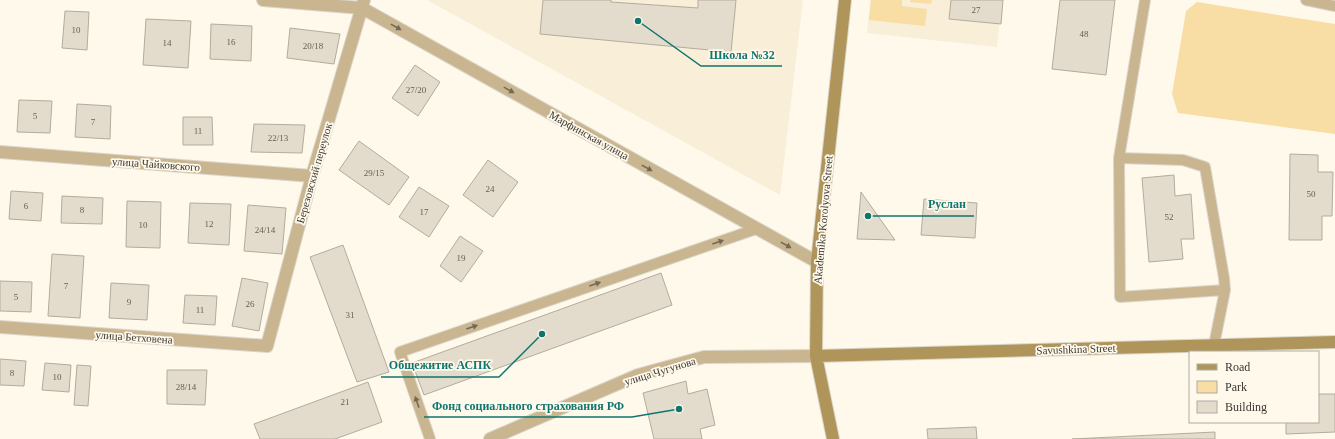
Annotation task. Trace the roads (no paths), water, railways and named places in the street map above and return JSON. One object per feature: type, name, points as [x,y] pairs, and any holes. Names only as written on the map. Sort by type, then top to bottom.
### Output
[{"type":"main road","name":"Akademika Korolyova Street","points":[[833,439],[816,356],[817,262],[845,0]]},
{"type":"main road","name":"Savushkina Street","points":[[816,356],[1335,342]]},
{"type":"street","points":[[263,0],[362,4]]},
{"type":"street","name":"Березовский переулок","points":[[267,346],[312,176],[362,4]]},
{"type":"street","name":"Марфинская улица","points":[[362,4],[756,229],[817,262]]},
{"type":"street","name":"улица Чайковского","points":[[0,152],[312,176]]},
{"type":"street","name":"улица Бетховена","points":[[0,327],[267,346]]},
{"type":"street","name":"улица Чугунова","points":[[490,439],[638,375],[704,357],[816,356]]},
{"type":"lane","points":[[1145,0],[1119,158],[1120,297],[1225,290]]},
{"type":"lane","points":[[1306,0],[1335,6]]},
{"type":"lane","points":[[1119,158],[1183,160],[1206,167],[1225,290],[1214,345]]},
{"type":"lane","points":[[430,439],[400,352],[756,229]]},
{"type":"place","name":"Школа №32","points":[[638,21]]},
{"type":"place","name":"Руслан","points":[[868,216]]},
{"type":"place","name":"Общежитие АСПК","points":[[542,334]]},
{"type":"place","name":"Фонд социального страхования РФ","points":[[679,409]]}]
